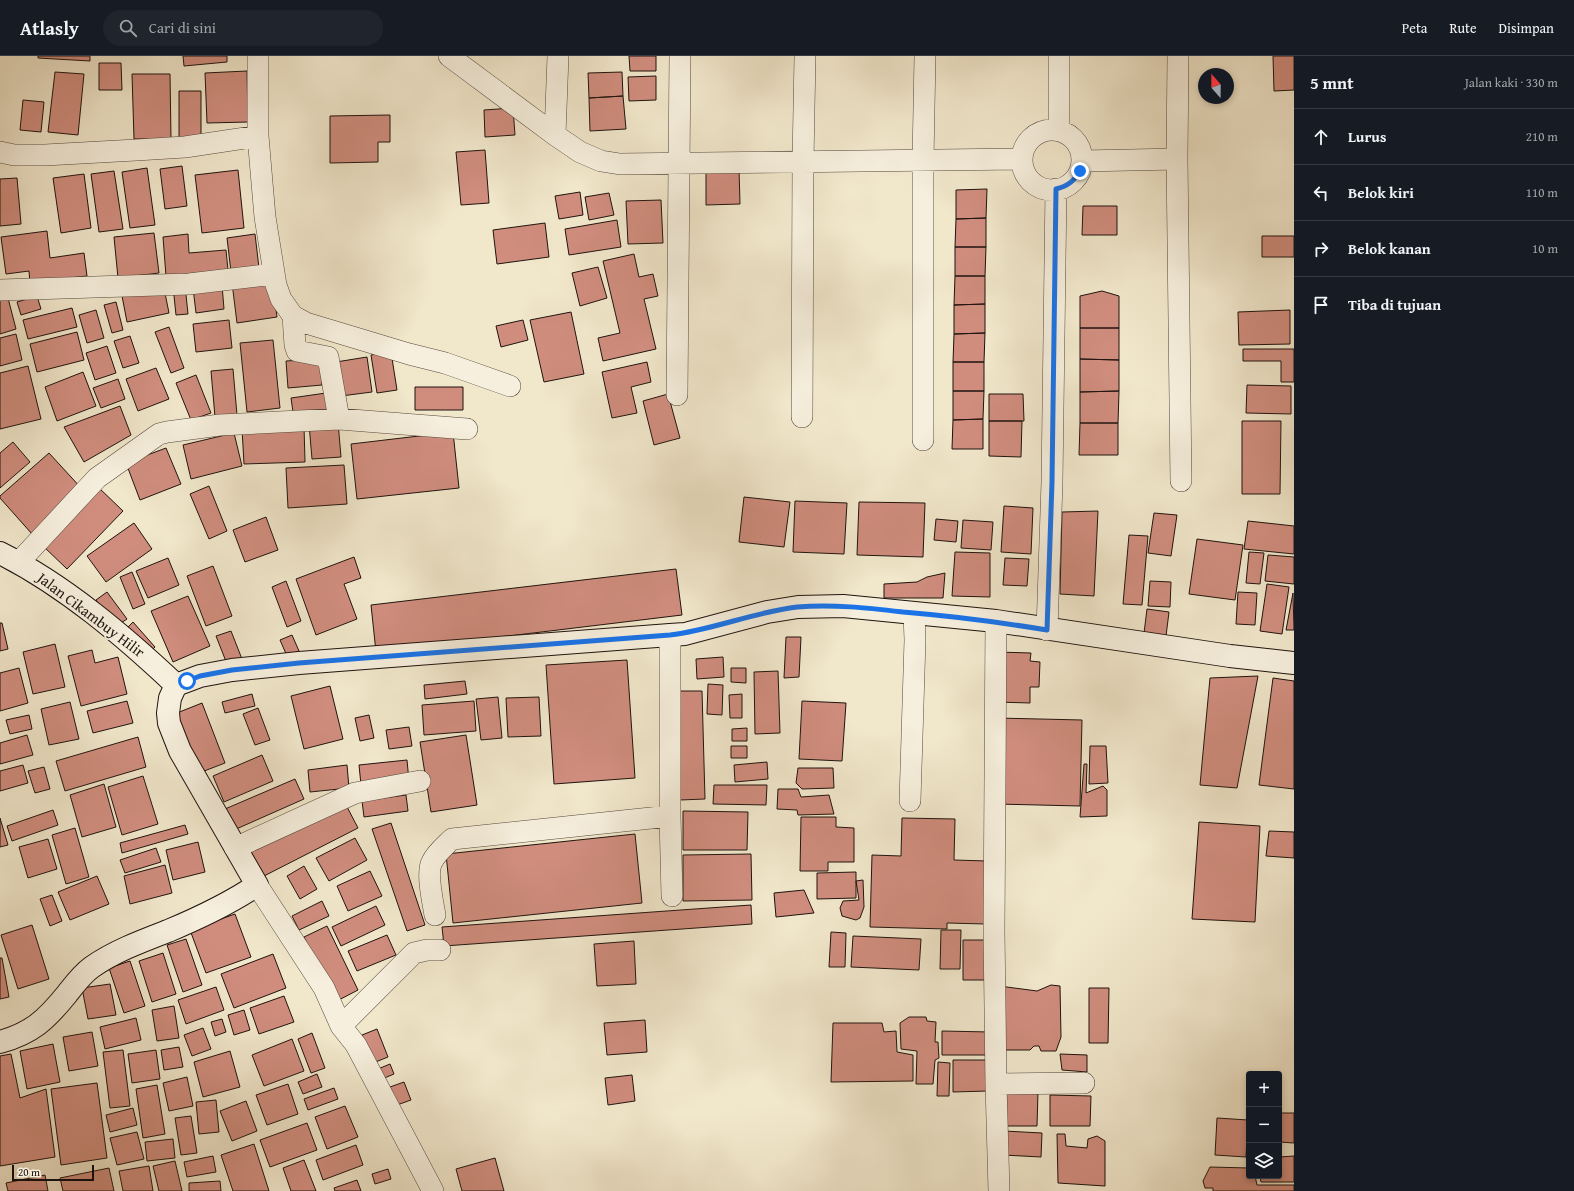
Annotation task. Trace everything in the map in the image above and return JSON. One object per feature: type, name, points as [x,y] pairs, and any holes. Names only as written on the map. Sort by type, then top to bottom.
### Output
[{"type":"street","points":[[258,56],[258,136],[265,217],[274,274],[280,298],[293,316],[311,324],[409,354],[444,362],[510,386]]},
{"type":"street","points":[[449,56],[555,135],[580,152],[601,161],[620,164],[1022,159]]},
{"type":"street","points":[[555,135],[558,56]]},
{"type":"street","points":[[677,395],[680,56]]},
{"type":"street","points":[[802,417],[805,56]]},
{"type":"street","points":[[923,440],[923,160],[925,56]]},
{"type":"street","points":[[1059,56],[1059,131]]},
{"type":"street","points":[[1178,56],[1177,159],[1182,481]]},
{"type":"street","points":[[1048,130],[1068,134],[1076,141],[1081,150],[1083,161],[1075,180],[1066,186],[1056,189],[1046,189],[1036,185],[1029,178],[1024,169],[1022,159],[1025,148],[1030,140],[1038,133],[1048,130]]},
{"type":"street","points":[[0,152],[14,155],[45,155],[143,150],[185,147],[258,136]]},
{"type":"street","points":[[1083,161],[1177,159]]},
{"type":"street","points":[[1047,630],[1051,496],[1056,189]]},
{"type":"street","points":[[0,290],[189,284],[274,274]]},
{"type":"street","points":[[293,316],[294,345],[297,351],[328,357],[339,419]]},
{"type":"street","points":[[9,558],[97,478],[159,434],[220,425],[339,419],[466,429]]},
{"type":"street","name":"Jalan Cikambuy Hilir","points":[[9,558],[88,610],[150,661],[176,685]]},
{"type":"street","points":[[433,1191],[356,1046],[341,1026],[324,988],[257,885],[180,751],[169,723],[168,713],[170,698],[176,685],[200,676],[232,670],[299,663],[685,634],[767,612],[798,607],[843,606],[996,622],[1230,656],[1294,663]]},
{"type":"street","points":[[910,801],[915,640],[914,613]]},
{"type":"street","points":[[996,622],[994,938],[999,1191]]},
{"type":"street","points":[[670,635],[670,816],[672,896]]},
{"type":"street","points":[[235,848],[355,793],[420,781]]},
{"type":"street","points":[[435,915],[430,891],[431,864],[440,851],[452,839],[670,816]]},
{"type":"street","points":[[0,1042],[11,1039],[35,1028],[53,1012],[74,985],[91,968],[124,948],[168,931],[231,902],[257,885]]},
{"type":"street","points":[[341,1026],[414,953],[427,950],[440,950]]},
{"type":"street","points":[[996,1084],[1084,1083]]},
{"type":"building","points":[[38,56],[90,56],[90,61],[38,58]]},
{"type":"building","points":[[183,56],[227,56],[227,62],[184,66]]},
{"type":"building","points":[[629,56],[656,56],[656,71],[630,71]]},
{"type":"building","points":[[1273,56],[1294,56],[1294,90],[1274,91]]},
{"type":"building","points":[[99,63],[121,63],[122,90],[99,90]]},
{"type":"building","points":[[247,71],[248,122],[207,123],[205,73]]},
{"type":"building","points":[[55,72],[84,74],[78,135],[48,132]]},
{"type":"building","points":[[622,72],[623,96],[589,98],[588,73]]},
{"type":"building","points":[[132,74],[170,74],[171,139],[134,139]]},
{"type":"building","points":[[656,76],[656,100],[629,101],[628,77]]},
{"type":"building","points":[[179,91],[201,91],[201,140],[179,140]]},
{"type":"building","points":[[623,96],[626,129],[590,131],[589,98]]},
{"type":"building","points":[[23,100],[44,102],[41,132],[20,130]]},
{"type":"building","points":[[513,108],[515,135],[485,137],[484,110]]},
{"type":"building","points":[[390,115],[390,142],[378,142],[378,162],[330,163],[330,116]]},
{"type":"building","points":[[485,150],[489,203],[461,205],[456,152]]},
{"type":"building","points":[[182,166],[187,206],[165,209],[160,169]]},
{"type":"building","points":[[147,168],[155,225],[130,228],[122,172]]},
{"type":"building","points":[[739,169],[740,204],[706,205],[706,170]]},
{"type":"building","points":[[238,170],[244,228],[202,233],[195,175]]},
{"type":"building","points":[[114,171],[123,229],[99,232],[91,174]]},
{"type":"building","points":[[84,174],[91,228],[61,233],[53,178]]},
{"type":"building","points":[[17,178],[21,224],[0,226],[0,179]]},
{"type":"building","points":[[987,189],[986,218],[956,219],[956,190]]},
{"type":"building","points":[[580,192],[583,215],[559,219],[555,196]]},
{"type":"building","points":[[609,193],[614,215],[589,220],[585,197]]},
{"type":"building","points":[[661,200],[663,243],[628,244],[626,201]]},
{"type":"building","points":[[1083,206],[1117,206],[1117,235],[1082,235]]},
{"type":"building","points":[[986,218],[986,247],[955,247],[956,219]]},
{"type":"building","points":[[617,220],[621,247],[569,255],[565,229]]},
{"type":"building","points":[[545,223],[549,257],[497,264],[493,230]]},
{"type":"building","points":[[47,231],[50,258],[84,253],[87,276],[30,283],[29,271],[6,274],[1,237]]},
{"type":"building","points":[[154,233],[159,273],[118,278],[114,237]]},
{"type":"building","points":[[188,234],[189,253],[226,250],[228,270],[166,276],[163,237]]},
{"type":"building","points":[[255,234],[259,268],[231,272],[227,238]]},
{"type":"building","points":[[1262,236],[1294,236],[1294,257],[1262,257]]},
{"type":"building","points":[[955,247],[986,247],[985,276],[955,276]]},
{"type":"building","points":[[634,254],[639,277],[653,274],[658,296],[644,299],[656,349],[603,361],[598,338],[620,333],[603,261]]},
{"type":"building","points":[[598,267],[607,298],[580,306],[572,273]]},
{"type":"building","points":[[955,276],[985,276],[985,304],[954,305]]},
{"type":"building","points":[[272,278],[277,317],[237,323],[232,283]]},
{"type":"building","points":[[185,285],[188,314],[176,315],[173,286]]},
{"type":"building","points":[[222,285],[224,309],[196,313],[193,288]]},
{"type":"building","points":[[164,288],[169,313],[127,322],[122,296]]},
{"type":"building","points":[[1102,291],[1119,296],[1119,328],[1080,328],[1080,296]]},
{"type":"building","points":[[37,296],[41,309],[21,315],[17,302]]},
{"type":"building","points":[[8,298],[16,329],[0,334],[0,300]]},
{"type":"building","points":[[116,302],[123,330],[112,333],[104,305]]},
{"type":"building","points":[[985,304],[985,333],[954,334],[954,305]]},
{"type":"building","points":[[72,308],[77,327],[28,339],[23,320]]},
{"type":"building","points":[[96,310],[104,338],[87,343],[79,315]]},
{"type":"building","points":[[1290,310],[1290,344],[1239,345],[1238,312]]},
{"type":"building","points":[[571,312],[584,374],[544,382],[530,320]]},
{"type":"building","points":[[229,320],[232,348],[196,352],[193,324]]},
{"type":"building","points":[[523,320],[528,340],[501,347],[496,326]]},
{"type":"building","points":[[169,327],[184,368],[171,373],[155,332]]},
{"type":"building","points":[[1080,328],[1119,328],[1119,360],[1080,359]]},
{"type":"building","points":[[77,332],[84,360],[37,372],[30,344]]},
{"type":"building","points":[[985,333],[984,362],[953,362],[954,334]]},
{"type":"building","points":[[16,334],[22,360],[0,366],[0,338]]},
{"type":"building","points":[[130,336],[139,363],[123,368],[114,341]]},
{"type":"building","points":[[273,340],[280,408],[247,412],[240,343]]},
{"type":"building","points":[[107,346],[116,373],[95,380],[86,353]]},
{"type":"building","points":[[1243,349],[1294,349],[1294,382],[1281,382],[1281,361],[1243,361]]},
{"type":"building","points":[[391,352],[397,390],[377,393],[371,355]]},
{"type":"building","points":[[367,357],[372,392],[341,396],[336,362]]},
{"type":"building","points":[[320,359],[322,385],[288,388],[286,361]]},
{"type":"building","points":[[1080,359],[1119,360],[1119,391],[1080,392]]},
{"type":"building","points":[[647,362],[651,382],[631,387],[637,413],[612,418],[602,372]]},
{"type":"building","points":[[953,362],[984,362],[984,391],[953,391]]},
{"type":"building","points":[[28,366],[41,419],[0,429],[0,373]]},
{"type":"building","points":[[156,368],[169,399],[138,411],[126,379]]},
{"type":"building","points":[[233,369],[237,415],[215,417],[211,371]]},
{"type":"building","points":[[83,372],[96,406],[57,421],[45,387]]},
{"type":"building","points":[[196,375],[211,413],[191,420],[176,383]]},
{"type":"building","points":[[118,379],[125,399],[101,408],[93,388]]},
{"type":"building","points":[[1247,385],[1291,386],[1291,414],[1246,413]]},
{"type":"building","points":[[415,387],[463,387],[463,410],[415,410]]},
{"type":"building","points":[[953,391],[984,391],[983,419],[953,420]]},
{"type":"building","points":[[1119,391],[1118,423],[1080,423],[1080,392]]},
{"type":"building","points":[[326,393],[329,415],[294,419],[291,398]]},
{"type":"building","points":[[668,394],[680,438],[654,445],[643,401]]},
{"type":"building","points":[[989,394],[1023,394],[1024,421],[989,421]]},
{"type":"building","points":[[120,406],[131,435],[84,462],[64,427]]},
{"type":"building","points":[[983,419],[983,449],[952,449],[953,420]]},
{"type":"building","points":[[989,421],[1022,421],[1021,457],[989,456]]},
{"type":"building","points":[[1242,421],[1281,421],[1280,494],[1242,494]]},
{"type":"building","points":[[338,422],[341,457],[312,459],[309,424]]},
{"type":"building","points":[[1080,423],[1118,423],[1118,455],[1079,455]]},
{"type":"building","points":[[304,426],[305,462],[244,464],[242,429]]},
{"type":"building","points":[[453,432],[459,488],[357,499],[351,444]]},
{"type":"building","points":[[234,433],[242,466],[191,479],[183,445]]},
{"type":"building","points":[[13,442],[30,462],[0,488],[0,453]]},
{"type":"building","points":[[166,448],[181,484],[140,500],[126,463]]},
{"type":"building","points":[[49,453],[82,489],[32,534],[0,498],[0,496]]},
{"type":"building","points":[[344,465],[347,504],[288,508],[286,468]]},
{"type":"building","points":[[97,486],[123,511],[67,569],[42,545]]},
{"type":"building","points":[[209,486],[227,531],[209,539],[190,494]]},
{"type":"building","points":[[744,497],[790,502],[784,547],[739,542]]},
{"type":"building","points":[[795,501],[847,503],[844,554],[793,552]]},
{"type":"building","points":[[859,502],[925,503],[923,557],[857,555]]},
{"type":"building","points":[[1004,506],[1033,508],[1031,554],[1001,552]]},
{"type":"building","points":[[1098,511],[1094,596],[1060,594],[1062,512]]},
{"type":"building","points":[[1154,513],[1177,515],[1171,556],[1148,553]]},
{"type":"building","points":[[266,517],[278,550],[245,562],[233,530]]},
{"type":"building","points":[[936,519],[958,521],[956,542],[934,540]]},
{"type":"building","points":[[963,520],[993,522],[991,550],[961,548]]},
{"type":"building","points":[[1248,521],[1294,526],[1294,554],[1244,549]]},
{"type":"building","points":[[134,523],[152,549],[106,582],[87,556]]},
{"type":"building","points":[[1129,535],[1148,536],[1142,605],[1123,604]]},
{"type":"building","points":[[1197,539],[1243,545],[1235,600],[1189,594]]},
{"type":"building","points":[[955,552],[990,553],[990,597],[952,596]]},
{"type":"building","points":[[1249,552],[1264,553],[1260,584],[1246,583]]},
{"type":"building","points":[[1268,555],[1294,557],[1294,584],[1265,581]]},
{"type":"building","points":[[354,557],[361,578],[344,584],[357,619],[316,635],[296,579]]},
{"type":"building","points":[[168,558],[179,585],[148,598],[136,571]]},
{"type":"building","points":[[1005,558],[1029,559],[1027,586],[1003,585]]},
{"type":"building","points":[[213,566],[232,616],[206,626],[187,576]]},
{"type":"building","points":[[676,569],[682,615],[376,652],[371,605]]},
{"type":"building","points":[[132,572],[145,604],[133,609],[120,577]]},
{"type":"building","points":[[945,573],[943,598],[884,598],[884,584],[917,582],[927,577]]},
{"type":"building","points":[[286,581],[301,621],[287,627],[272,587]]},
{"type":"building","points":[[1150,581],[1171,582],[1170,607],[1148,606]]},
{"type":"building","points":[[1267,584],[1289,587],[1282,634],[1260,631]]},
{"type":"building","points":[[107,592],[127,619],[115,627],[96,600]]},
{"type":"building","points":[[1238,592],[1257,593],[1255,625],[1236,624]]},
{"type":"building","points":[[1293,593],[1294,630],[1286,630]]},
{"type":"building","points":[[188,596],[210,646],[173,662],[151,611]]},
{"type":"building","points":[[1147,609],[1169,612],[1166,636],[1144,633]]},
{"type":"building","points":[[133,622],[155,647],[148,654],[126,629]]},
{"type":"building","points":[[0,623],[2,623],[8,649],[0,651]]},
{"type":"building","points":[[231,631],[242,659],[227,664],[216,636]]},
{"type":"building","points":[[292,635],[299,651],[287,656],[280,640]]},
{"type":"building","points":[[786,637],[801,637],[799,677],[784,678]]},
{"type":"building","points":[[55,644],[65,687],[33,694],[23,652]]},
{"type":"building","points":[[92,650],[95,663],[118,657],[127,694],[81,706],[68,656]]},
{"type":"building","points":[[997,652],[1031,653],[1030,661],[1040,662],[1039,687],[1030,687],[1030,703],[996,702]]},
{"type":"building","points":[[723,657],[724,677],[697,679],[696,659]]},
{"type":"building","points":[[627,660],[635,778],[554,784],[546,665]]},
{"type":"building","points":[[19,668],[28,703],[0,711],[0,673]]},
{"type":"building","points":[[731,668],[746,668],[746,683],[731,682]]},
{"type":"building","points":[[778,671],[780,733],[755,734],[754,672]]},
{"type":"building","points":[[1258,676],[1237,788],[1200,785],[1210,678]]},
{"type":"building","points":[[1273,678],[1294,681],[1294,789],[1259,785]]},
{"type":"building","points":[[465,681],[467,694],[425,699],[424,685]]},
{"type":"building","points":[[708,684],[723,685],[722,715],[707,714]]},
{"type":"building","points":[[330,686],[343,739],[304,749],[291,696]]},
{"type":"building","points":[[677,691],[702,691],[705,799],[680,800]]},
{"type":"building","points":[[252,694],[255,706],[225,713],[222,702]]},
{"type":"building","points":[[742,694],[742,718],[730,718],[729,695]]},
{"type":"building","points":[[498,697],[502,738],[481,740],[476,699]]},
{"type":"building","points":[[539,697],[541,736],[508,737],[506,698]]},
{"type":"building","points":[[127,701],[133,723],[93,733],[87,711]]},
{"type":"building","points":[[474,701],[476,731],[424,735],[422,705]]},
{"type":"building","points":[[802,701],[846,703],[842,761],[799,759]]},
{"type":"building","points":[[70,702],[79,739],[49,745],[41,709]]},
{"type":"building","points":[[202,703],[225,763],[199,773],[177,713]]},
{"type":"building","points":[[258,708],[270,740],[255,745],[243,714]]},
{"type":"building","points":[[29,715],[32,729],[10,734],[6,720]]},
{"type":"building","points":[[369,715],[374,738],[360,741],[355,718]]},
{"type":"building","points":[[997,718],[1082,720],[1080,806],[996,804]]},
{"type":"building","points":[[409,727],[412,746],[389,749],[386,730]]},
{"type":"building","points":[[747,728],[747,741],[732,741],[732,729]]},
{"type":"building","points":[[27,735],[33,755],[0,764],[0,743]]},
{"type":"building","points":[[466,735],[477,805],[431,812],[420,742]]},
{"type":"building","points":[[138,737],[146,767],[65,791],[56,761]]},
{"type":"building","points":[[731,746],[747,746],[747,758],[731,758]]},
{"type":"building","points":[[1090,746],[1106,746],[1108,783],[1089,784]]},
{"type":"building","points":[[262,755],[273,781],[224,802],[213,776]]},
{"type":"building","points":[[407,760],[409,781],[361,785],[359,765]]},
{"type":"building","points":[[767,762],[768,779],[735,782],[734,765]]},
{"type":"building","points":[[1084,764],[1087,764],[1086,793],[1103,786],[1107,790],[1107,816],[1080,817]]},
{"type":"building","points":[[23,765],[28,783],[0,791],[0,771]]},
{"type":"building","points":[[347,765],[349,788],[310,792],[308,770]]},
{"type":"building","points":[[44,767],[50,789],[35,793],[28,771]]},
{"type":"building","points":[[798,768],[833,768],[834,788],[802,789],[796,783]]},
{"type":"building","points":[[143,776],[158,824],[122,835],[108,787]]},
{"type":"building","points":[[295,779],[304,799],[234,830],[225,809]]},
{"type":"building","points":[[104,784],[116,827],[82,837],[70,795]]},
{"type":"building","points":[[714,785],[767,785],[766,805],[713,804]]},
{"type":"building","points":[[778,789],[798,789],[801,797],[829,795],[834,814],[798,815],[797,810],[777,809]]},
{"type":"building","points":[[406,795],[408,811],[364,817],[362,801]]},
{"type":"building","points":[[345,803],[358,828],[264,876],[251,852]]},
{"type":"building","points":[[53,810],[58,825],[12,841],[7,826]]},
{"type":"building","points":[[683,811],[748,812],[747,850],[683,850]]},
{"type":"building","points":[[801,817],[836,817],[836,827],[854,828],[854,862],[828,862],[828,871],[800,871]]},
{"type":"building","points":[[0,818],[8,845],[0,847]]},
{"type":"building","points":[[902,818],[955,819],[954,860],[987,861],[985,924],[947,923],[947,929],[870,927],[872,855],[901,856]]},
{"type":"building","points":[[1199,822],[1260,826],[1255,922],[1192,919]]},
{"type":"building","points":[[391,823],[425,925],[407,931],[372,829]]},
{"type":"building","points":[[185,825],[188,834],[122,853],[120,843]]},
{"type":"building","points":[[75,828],[89,877],[66,884],[52,835]]},
{"type":"building","points":[[1269,831],[1294,832],[1294,858],[1266,856]]},
{"type":"building","points":[[635,834],[642,903],[453,923],[446,854]]},
{"type":"building","points":[[355,838],[367,860],[329,881],[316,858]]},
{"type":"building","points":[[48,839],[57,869],[28,878],[19,847]]},
{"type":"building","points":[[198,842],[205,872],[173,880],[166,850]]},
{"type":"building","points":[[156,848],[161,862],[125,873],[120,860]]},
{"type":"building","points":[[751,854],[752,900],[683,901],[683,855]]},
{"type":"building","points":[[165,865],[172,893],[130,904],[124,876]]},
{"type":"building","points":[[304,866],[317,889],[300,899],[287,876]]},
{"type":"building","points":[[370,871],[382,896],[348,911],[337,886]]},
{"type":"building","points":[[856,872],[856,898],[817,899],[817,873]]},
{"type":"building","points":[[97,876],[109,904],[70,920],[58,892]]},
{"type":"building","points":[[863,880],[864,907],[860,918],[856,920],[842,916],[840,908],[843,901],[859,900],[856,881]]},
{"type":"building","points":[[804,890],[814,913],[776,917],[774,893]]},
{"type":"building","points":[[52,895],[62,921],[50,926],[40,899]]},
{"type":"building","points":[[322,901],[329,916],[299,930],[292,916]]},
{"type":"building","points":[[751,905],[752,924],[444,946],[442,927]]},
{"type":"building","points":[[376,906],[385,925],[341,946],[332,927]]},
{"type":"building","points":[[235,914],[251,957],[206,973],[190,930]]},
{"type":"building","points":[[32,925],[49,979],[18,989],[1,935]]},
{"type":"building","points":[[327,926],[358,990],[335,1002],[304,937]]},
{"type":"building","points":[[941,930],[961,930],[960,969],[940,969]]},
{"type":"building","points":[[831,932],[846,933],[845,967],[829,967]]},
{"type":"building","points":[[387,935],[396,955],[357,971],[348,951]]},
{"type":"building","points":[[853,936],[921,939],[919,970],[851,967]]},
{"type":"building","points":[[186,939],[202,985],[183,992],[167,945]]},
{"type":"building","points":[[963,940],[986,940],[985,980],[963,980]]},
{"type":"building","points":[[634,941],[636,984],[597,986],[594,944]]},
{"type":"building","points":[[163,953],[176,994],[152,1002],[139,961]]},
{"type":"building","points":[[273,954],[286,988],[234,1008],[221,974]]},
{"type":"building","points":[[0,958],[2,958],[9,997],[0,999]]},
{"type":"building","points":[[130,961],[145,1006],[124,1013],[109,968]]},
{"type":"building","points":[[110,984],[116,1015],[88,1019],[82,988]]},
{"type":"building","points":[[1051,985],[1060,986],[1061,1037],[1056,1051],[1041,1051],[1039,1046],[1034,1046],[1030,1050],[1003,1050],[999,986],[1037,991]]},
{"type":"building","points":[[216,987],[224,1010],[186,1024],[178,1000]]},
{"type":"building","points":[[1089,988],[1109,988],[1108,1043],[1089,1043]]},
{"type":"building","points":[[284,996],[294,1022],[259,1034],[250,1008]]},
{"type":"building","points":[[174,1006],[179,1038],[157,1041],[152,1010]]},
{"type":"building","points":[[244,1010],[250,1030],[234,1035],[228,1015]]},
{"type":"building","points":[[909,1017],[926,1017],[927,1021],[936,1022],[935,1042],[938,1042],[939,1058],[935,1060],[933,1084],[916,1084],[917,1051],[901,1049],[900,1023]]},
{"type":"building","points":[[136,1018],[141,1040],[105,1049],[100,1027]]},
{"type":"building","points":[[222,1019],[226,1032],[215,1036],[211,1022]]},
{"type":"building","points":[[645,1020],[647,1052],[607,1055],[604,1023]]},
{"type":"building","points":[[833,1023],[882,1023],[884,1032],[896,1031],[897,1052],[913,1055],[913,1081],[831,1082]]},
{"type":"building","points":[[203,1028],[211,1049],[192,1056],[184,1035]]},
{"type":"building","points":[[377,1029],[388,1057],[373,1063],[362,1035]]},
{"type":"building","points":[[942,1031],[990,1032],[990,1055],[942,1055]]},
{"type":"building","points":[[92,1032],[98,1066],[69,1071],[63,1037]]},
{"type":"building","points":[[312,1033],[325,1068],[311,1073],[298,1039]]},
{"type":"building","points":[[292,1039],[304,1071],[264,1086],[252,1055]]},
{"type":"building","points":[[53,1044],[60,1082],[27,1089],[20,1051]]},
{"type":"building","points":[[179,1047],[183,1067],[164,1070],[161,1050]]},
{"type":"building","points":[[123,1050],[130,1106],[110,1108],[103,1052]]},
{"type":"building","points":[[156,1050],[160,1079],[132,1083],[128,1054]]},
{"type":"building","points":[[230,1051],[240,1087],[203,1097],[194,1062]]},
{"type":"building","points":[[11,1054],[20,1098],[46,1089],[55,1157],[0,1166],[0,1056]]},
{"type":"building","points":[[1060,1054],[1087,1055],[1087,1072],[1062,1070]]},
{"type":"building","points":[[953,1060],[988,1060],[988,1091],[953,1092]]},
{"type":"building","points":[[938,1062],[950,1063],[949,1096],[937,1096]]},
{"type":"building","points":[[390,1064],[394,1074],[382,1079],[378,1069]]},
{"type":"building","points":[[317,1074],[322,1087],[303,1094],[298,1082]]},
{"type":"building","points":[[632,1075],[635,1101],[608,1105],[605,1078]]},
{"type":"building","points":[[187,1077],[193,1106],[169,1111],[163,1083]]},
{"type":"building","points":[[404,1082],[411,1100],[397,1105],[390,1087]]},
{"type":"building","points":[[97,1083],[107,1158],[61,1165],[51,1089]]},
{"type":"building","points":[[288,1084],[298,1114],[267,1125],[256,1095]]},
{"type":"building","points":[[157,1085],[165,1134],[143,1138],[136,1089]]},
{"type":"building","points":[[334,1088],[338,1099],[308,1110],[304,1099]]},
{"type":"building","points":[[1002,1092],[1038,1092],[1037,1126],[1001,1126]]},
{"type":"building","points":[[1050,1095],[1091,1096],[1090,1126],[1050,1126]]},
{"type":"building","points":[[216,1100],[219,1132],[199,1134],[196,1102]]},
{"type":"building","points":[[246,1101],[257,1131],[232,1141],[220,1111]]},
{"type":"building","points":[[345,1106],[358,1137],[327,1149],[315,1117]]},
{"type":"building","points":[[133,1108],[137,1125],[110,1132],[106,1115]]},
{"type":"building","points":[[1282,1113],[1294,1113],[1294,1143],[1282,1142]]},
{"type":"building","points":[[191,1116],[197,1153],[181,1155],[175,1118]]},
{"type":"building","points":[[1217,1118],[1246,1120],[1246,1157],[1215,1155]]},
{"type":"building","points":[[307,1123],[317,1150],[270,1167],[260,1140]]},
{"type":"building","points":[[1004,1131],[1042,1133],[1041,1157],[1003,1155]]},
{"type":"building","points":[[137,1132],[144,1159],[117,1165],[110,1138]]},
{"type":"building","points":[[1057,1134],[1065,1134],[1066,1146],[1087,1148],[1088,1139],[1097,1136],[1105,1141],[1105,1186],[1058,1183]]},
{"type":"building","points":[[173,1139],[175,1158],[147,1161],[145,1142]]},
{"type":"building","points":[[254,1144],[269,1191],[233,1191],[221,1155]]},
{"type":"building","points":[[356,1145],[363,1165],[323,1180],[316,1160]]},
{"type":"building","points":[[213,1156],[216,1172],[187,1177],[184,1162]]},
{"type":"building","points":[[1294,1156],[1294,1182],[1261,1182],[1260,1179],[1282,1179],[1282,1157]]},
{"type":"building","points":[[495,1158],[504,1191],[462,1191],[456,1169]]},
{"type":"building","points":[[304,1160],[316,1191],[291,1191],[283,1168]]},
{"type":"building","points":[[175,1161],[182,1191],[159,1191],[153,1166]]},
{"type":"building","points":[[149,1166],[153,1191],[123,1191],[119,1171]]},
{"type":"building","points":[[1210,1167],[1246,1168],[1246,1179],[1256,1179],[1257,1185],[1294,1185],[1294,1191],[1213,1191],[1213,1188],[1205,1188],[1203,1181]]},
{"type":"building","points":[[109,1168],[114,1191],[63,1191],[60,1178]]},
{"type":"building","points":[[388,1169],[391,1179],[375,1184],[372,1174]]},
{"type":"building","points":[[45,1175],[48,1191],[8,1191],[6,1183]]},
{"type":"building","points":[[357,1180],[361,1191],[335,1191],[334,1188]]},
{"type":"building","points":[[220,1181],[221,1191],[189,1191],[189,1183]]},
{"type":"route","points":[[187,681],[200,676],[232,670],[299,663],[685,634],[767,612],[798,607],[843,606],[996,622],[1047,630],[1050,503],[1052,482],[1056,189],[1066,186],[1075,180],[1080,171]]}]
